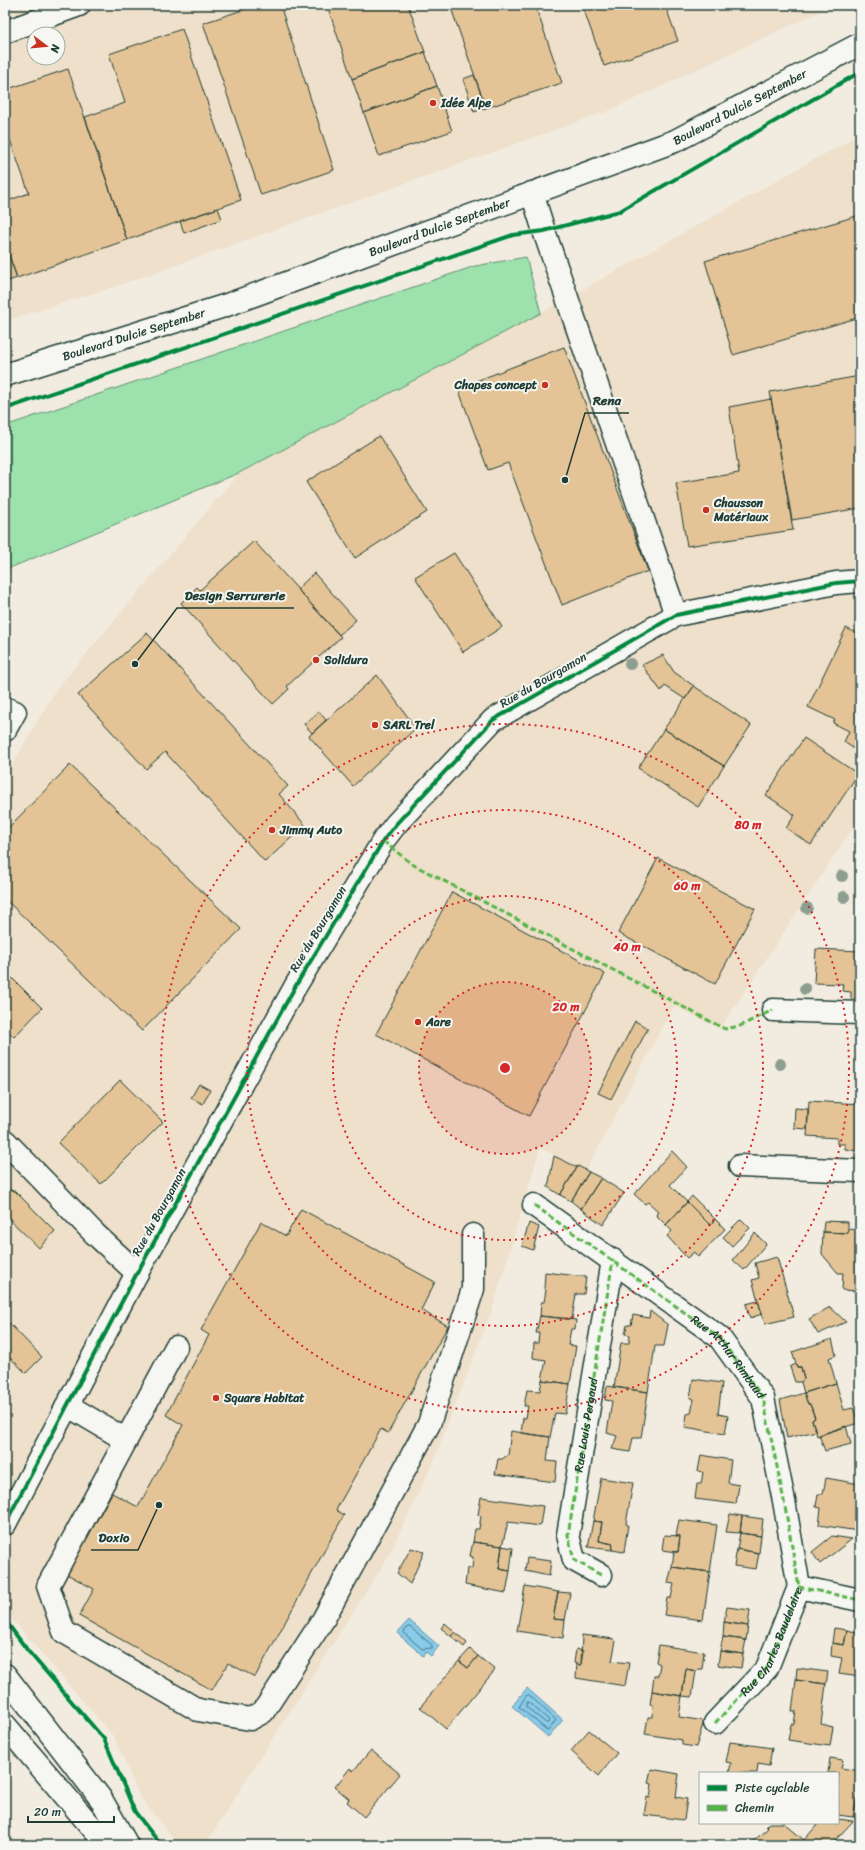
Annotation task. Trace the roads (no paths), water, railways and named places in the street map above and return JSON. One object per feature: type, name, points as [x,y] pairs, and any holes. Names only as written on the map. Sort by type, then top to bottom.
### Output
[{"type":"street","points":[[5,32],[79,5]]},
{"type":"street","name":"Boulevard Dulcie September","points":[[5,375],[224,306],[675,141],[860,44]]},
{"type":"street","points":[[532,193],[676,615]]},
{"type":"street","name":"Rue du Bourgamon","points":[[5,1524],[137,1273],[295,987],[383,841],[396,824],[493,720],[676,615],[836,582],[860,581]]},
{"type":"street","points":[[5,708],[15,712],[5,730]]},
{"type":"street","points":[[773,1010],[860,1013]]},
{"type":"street","points":[[5,1141],[95,1234],[137,1273]]},
{"type":"street","points":[[740,1166],[860,1171]]},
{"type":"street","name":"Rue Arthur Rimbaud","points":[[534,1205],[719,1337],[763,1398],[784,1501],[799,1587]]},
{"type":"street","points":[[176,1347],[48,1586],[64,1632],[198,1710],[250,1719],[263,1712],[323,1620],[429,1424],[473,1289],[473,1235]]},
{"type":"street","name":"Rue Louis Pergaud","points":[[601,1575],[574,1560],[568,1535],[613,1260]]},
{"type":"street","points":[[67,1405],[126,1440]]},
{"type":"street","name":"Rue Charles Baudelaire","points":[[715,1723],[768,1668],[799,1587],[860,1600]]},
{"type":"street","points":[[5,1675],[101,1799],[127,1845]]},
{"type":"street","points":[[5,1725],[107,1845]]},
{"type":"water","points":[[409,1620],[439,1646],[431,1656],[426,1652],[423,1656],[397,1633]]},
{"type":"water","points":[[527,1688],[563,1720],[548,1737],[512,1706]]},
{"type":"place","name":"Idée Alpe","points":[[433,103]]},
{"type":"place","name":"Chapes concept","points":[[545,385]]},
{"type":"place","name":"Rena","points":[[565,480]]},
{"type":"place","name":"Chausson Matériaux","points":[[706,510]]},
{"type":"place","name":"Solidura","points":[[316,660]]},
{"type":"place","name":"Design Serrurerie","points":[[135,664]]},
{"type":"place","name":"SARL Trel","points":[[375,725]]},
{"type":"place","name":"Jimmy Auto","points":[[272,830]]},
{"type":"place","name":"Aare","points":[[418,1022]]},
{"type":"place","name":"Square Habitat","points":[[216,1398]]},
{"type":"place","name":"Doxio","points":[[159,1505]]}]
